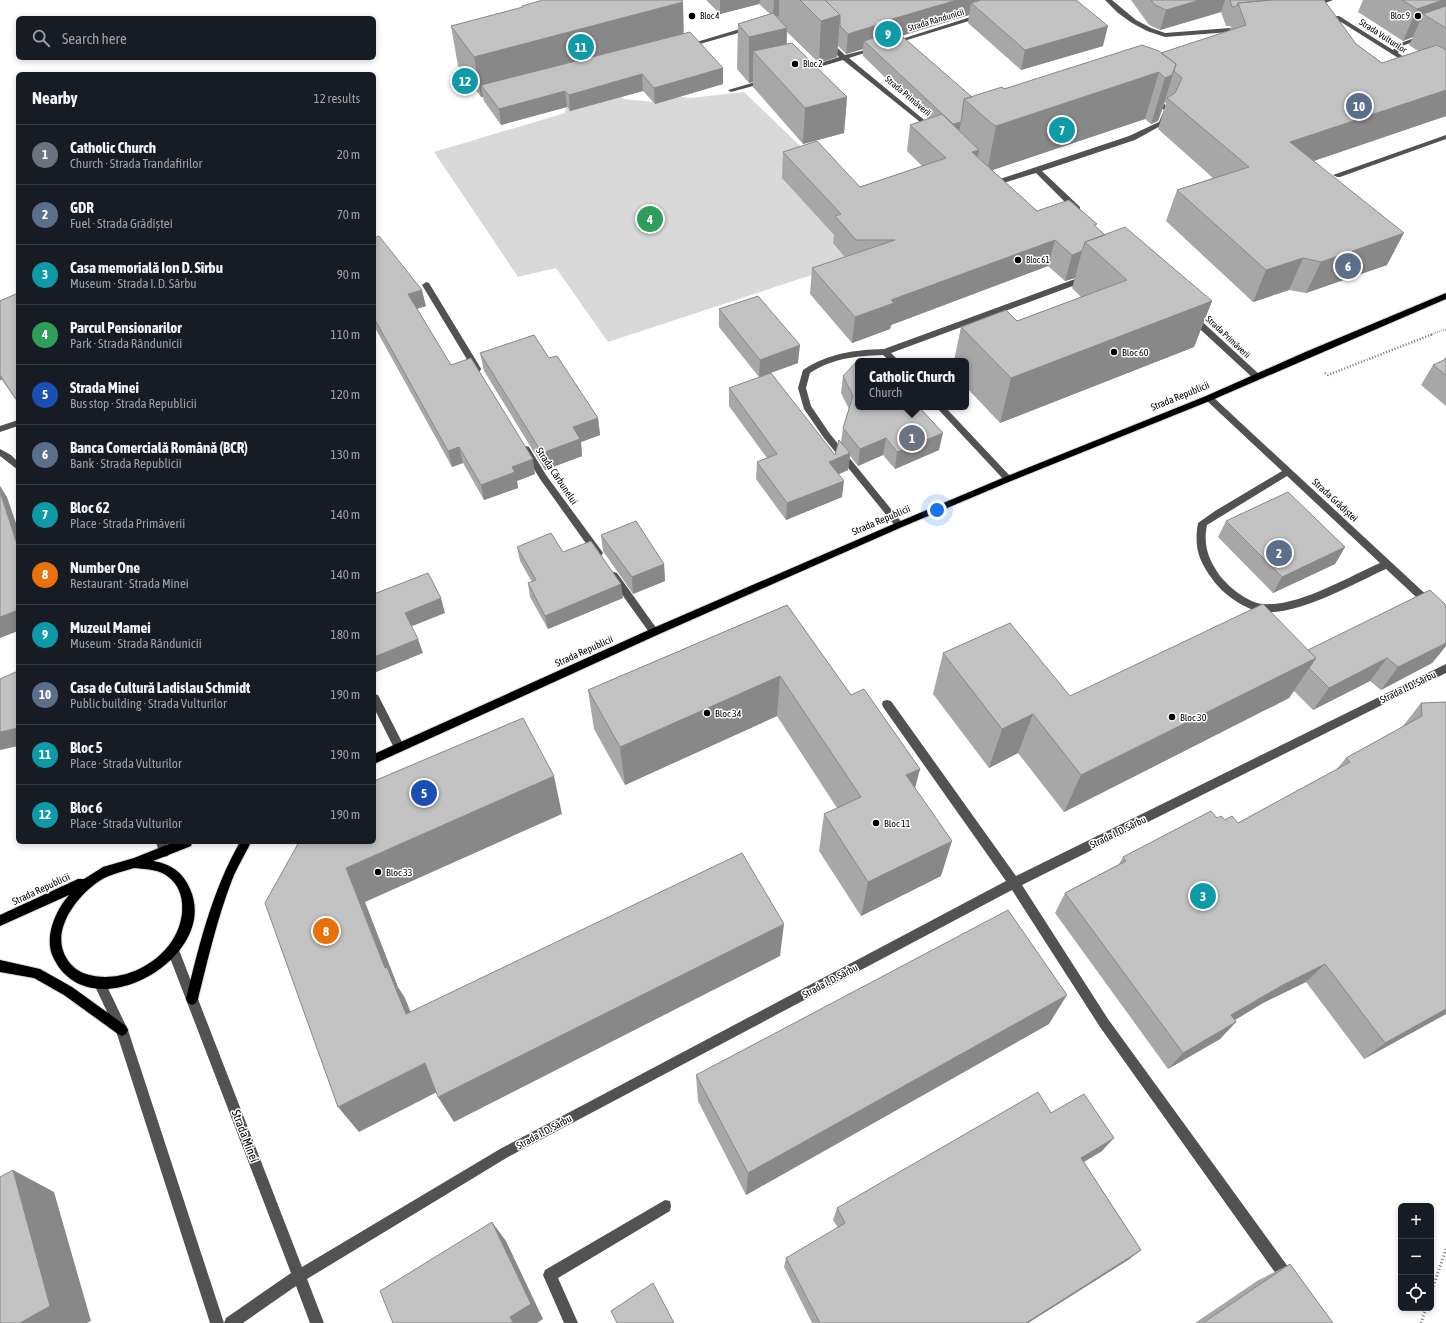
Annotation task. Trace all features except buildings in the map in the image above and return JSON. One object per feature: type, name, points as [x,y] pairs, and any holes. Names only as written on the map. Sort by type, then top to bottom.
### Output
[{"type":"main road","name":"Strada Republicii","points":[[376,758],[654,632],[899,525],[1008,479],[1209,398],[1446,296]]},
{"type":"main road","points":[[134,863],[155,866],[172,873],[184,886],[189,903],[188,922],[179,942],[164,960],[144,974],[122,982],[100,984],[80,979],[65,968],[57,952],[56,932],[62,912],[75,894],[93,878],[114,868],[134,863],[163,847],[177,844]]},
{"type":"main road","points":[[192,999],[212,924],[226,882],[245,844]]},
{"type":"main road","name":"Strada Republicii","points":[[0,921],[93,878]]},
{"type":"main road","points":[[0,966],[36,974],[42,977],[68,991],[122,1030]]},
{"type":"street","points":[[1108,0],[1120,13],[1154,32],[1165,35],[1253,28]]},
{"type":"street","name":"Strada Vulturilor","points":[[1310,0],[1420,70]]},
{"type":"street","points":[[1324,8],[1330,0]]},
{"type":"street","name":"Strada Rândunicii","points":[[799,72],[987,14]]},
{"type":"street","points":[[1318,24],[1342,20]]},
{"type":"street","points":[[682,47],[755,26]]},
{"type":"street","points":[[1394,53],[1400,45],[1446,28]]},
{"type":"street","name":"Strada Primăverii","points":[[821,36],[844,58],[878,84],[937,134]]},
{"type":"street","points":[[731,90],[777,78]]},
{"type":"street","points":[[985,176],[1000,182],[1132,138],[1162,123],[1168,110],[1149,93]]},
{"type":"street","points":[[1337,175],[1446,137]]},
{"type":"street","points":[[1037,170],[1081,212]]},
{"type":"street","points":[[899,525],[807,407],[802,388],[806,372],[820,362],[849,354],[885,352],[1097,274]]},
{"type":"street","points":[[426,285],[480,374]]},
{"type":"street","name":"Strada Primăverii","points":[[1189,314],[1257,377]]},
{"type":"street","points":[[885,352],[892,358]]},
{"type":"street","name":"Strada Grădiștei","points":[[1209,398],[1446,619]]},
{"type":"street","points":[[943,410],[1008,479]]},
{"type":"street","points":[[0,429],[16,424]]},
{"type":"street","name":"Strada Cărbunelui","points":[[522,442],[543,477],[654,632]]},
{"type":"street","points":[[3,456],[16,466]]},
{"type":"street","points":[[1288,472],[1203,523],[1199,539],[1204,559],[1217,580],[1233,594],[1262,609],[1284,606],[1315,597],[1387,564]]},
{"type":"street","name":"Strada I. D. Sârbu","points":[[231,1323],[298,1276],[504,1153],[1014,883],[1446,668]]},
{"type":"street","points":[[376,702],[399,748]]},
{"type":"street","points":[[887,704],[1014,883],[1104,1023],[1296,1290]]},
{"type":"street","name":"Strada Minei","points":[[173,950],[317,1323]]},
{"type":"street","points":[[100,984],[122,1030],[217,1323]]},
{"type":"street","points":[[571,1323],[550,1275],[665,1206]]},
{"type":"path","points":[[1434,1284],[1446,1249]]},
{"type":"path","points":[[1421,1323],[1425,1311]]},
{"type":"shaded area","points":[[744,92],[819,164],[788,177],[854,261],[608,342],[556,268],[518,277],[434,152],[565,113],[566,108],[618,94],[624,99],[654,102],[672,96],[690,98]]},
{"type":"place","name":"Bloc 4","points":[[692,16]]},
{"type":"place","name":"Bloc 9","points":[[1418,16]]},
{"type":"place","name":"Muzeul Mamei","points":[[888,34]]},
{"type":"place","name":"Bloc 5","points":[[581,47]]},
{"type":"place","name":"Bloc 2","points":[[795,64]]},
{"type":"place","name":"Bloc 6","points":[[465,81]]},
{"type":"place","name":"Casa de Cultură Ladislau Schmidt","points":[[1359,106]]},
{"type":"place","name":"Bloc 62","points":[[1062,130]]},
{"type":"place","name":"Parcul Pensionarilor","points":[[650,219]]},
{"type":"place","name":"Bloc 61","points":[[1018,260]]},
{"type":"place","name":"Banca Comercială Română (BCR)","points":[[1348,266]]},
{"type":"place","name":"Bloc 60","points":[[1114,352]]},
{"type":"place","name":"Catholic Church","points":[[912,438]]},
{"type":"place","name":"GDR","points":[[1279,553]]},
{"type":"place","name":"Bloc 34","points":[[707,713]]},
{"type":"place","name":"Bloc 30","points":[[1172,717]]},
{"type":"place","name":"Strada Minei","points":[[424,793]]},
{"type":"place","name":"Bloc 11","points":[[876,823]]},
{"type":"place","name":"Bloc 33","points":[[378,872]]},
{"type":"place","name":"Casa memorială Ion D. Sîrbu","points":[[1203,896]]},
{"type":"place","name":"Number One","points":[[326,931]]}]
